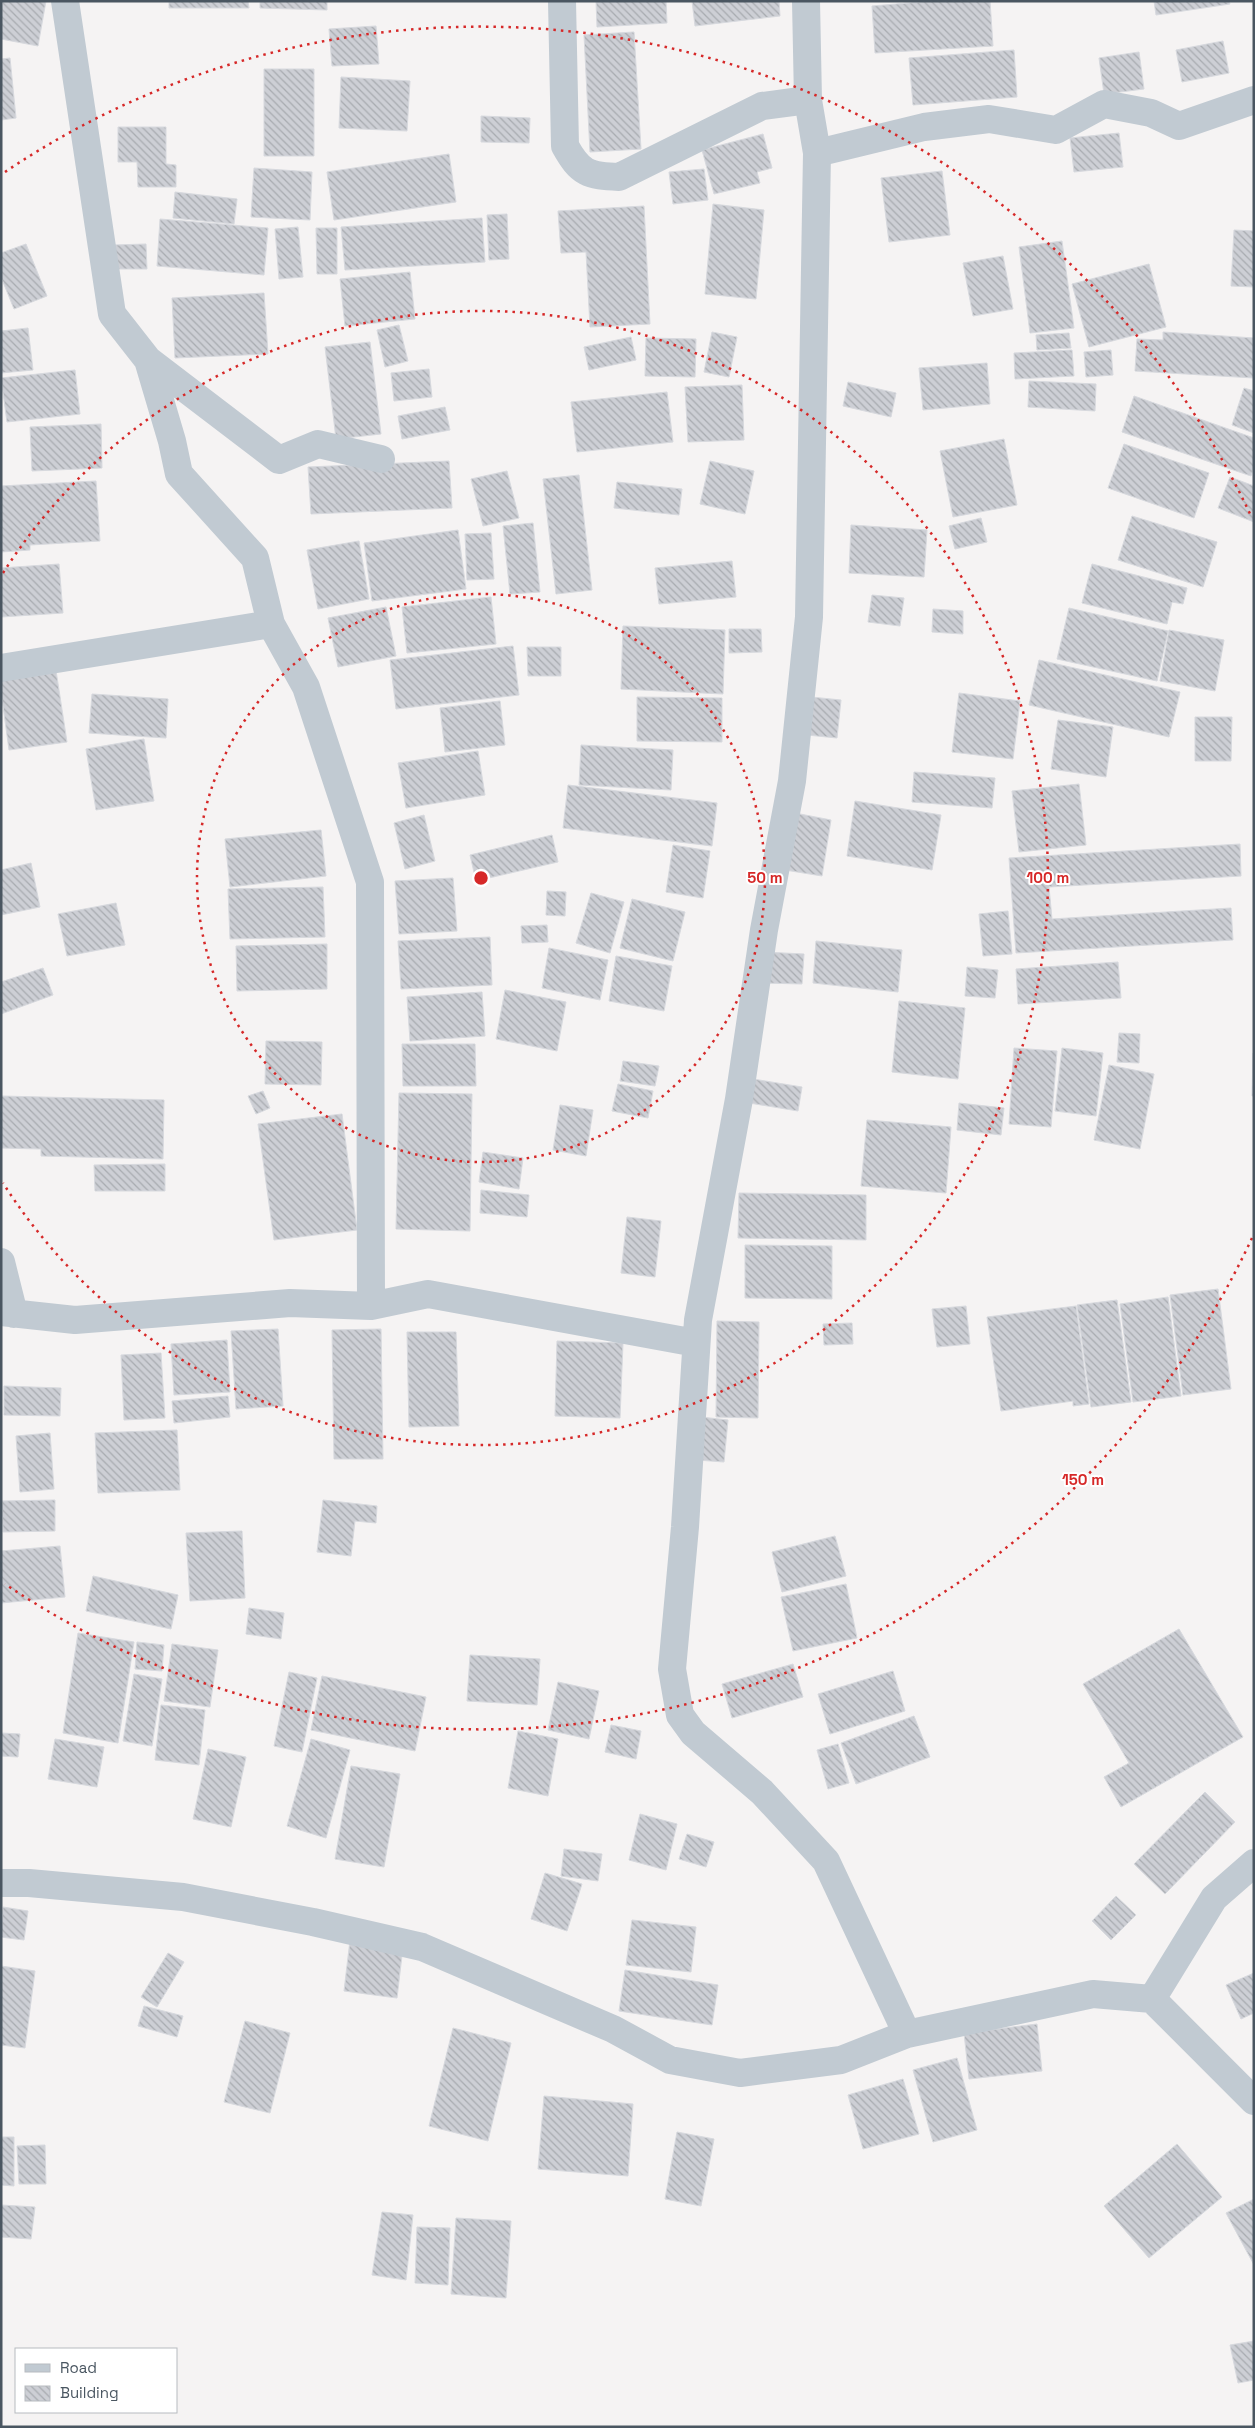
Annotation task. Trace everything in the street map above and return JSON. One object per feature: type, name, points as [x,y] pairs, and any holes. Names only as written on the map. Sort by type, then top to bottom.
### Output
[{"type":"street","points":[[65,1],[112,314],[148,360],[279,460],[318,444],[381,459]]},
{"type":"street","points":[[562,1],[565,146],[574,162],[594,176],[619,177],[762,106],[808,100]]},
{"type":"street","points":[[806,1],[808,100],[817,153],[809,617],[794,762],[697,1332],[685,1527],[672,1669],[680,1715],[694,1734],[762,1792],[826,1862],[907,2034]]},
{"type":"street","points":[[817,153],[924,127],[989,119],[1056,130],[1104,104],[1151,113],[1178,126],[1254,100]]},
{"type":"street","points":[[148,360],[172,441],[179,474],[255,558],[271,624],[306,686],[370,882],[371,1306]]},
{"type":"street","points":[[1,668],[271,624]]},
{"type":"street","points":[[1,1262],[8,1313],[76,1320],[290,1303],[371,1306],[428,1294],[665,1338],[697,1332]]},
{"type":"street","points":[[1152,1999],[1214,1898],[1254,1863]]},
{"type":"street","points":[[1,1883],[29,1883],[183,1897],[312,1922],[422,1947],[613,2029],[670,2060],[740,2073],[841,2060],[907,2034],[1093,1994],[1152,1999],[1254,2100]]},
{"type":"building","points":[[2,1],[46,1],[38,46],[1,39]]},
{"type":"building","points":[[169,1],[248,1],[249,8],[169,8]]},
{"type":"building","points":[[260,1],[327,1],[327,10],[260,8]]},
{"type":"building","points":[[596,1],[666,1],[667,23],[597,27]]},
{"type":"building","points":[[692,1],[779,1],[780,16],[695,26]]},
{"type":"building","points":[[932,1],[990,1],[993,46],[875,53],[872,6]]},
{"type":"building","points":[[1154,1],[1229,1],[1230,4],[1156,15]]},
{"type":"building","points":[[376,26],[379,64],[332,66],[329,29]]},
{"type":"building","points":[[634,32],[641,149],[590,152],[584,35]]},
{"type":"building","points":[[1223,41],[1229,73],[1182,82],[1176,50]]},
{"type":"building","points":[[1014,50],[1017,97],[913,105],[909,58]]},
{"type":"building","points":[[1139,52],[1144,89],[1104,94],[1099,58]]},
{"type":"building","points":[[10,58],[16,118],[1,120],[1,59]]},
{"type":"building","points":[[264,69],[314,69],[314,156],[264,156]]},
{"type":"building","points":[[341,77],[410,81],[407,131],[339,128]]},
{"type":"building","points":[[481,116],[530,118],[529,143],[481,142]]},
{"type":"building","points":[[118,127],[166,127],[166,164],[176,165],[176,187],[138,187],[137,162],[118,162]]},
{"type":"building","points":[[1119,133],[1123,167],[1074,172],[1070,138]]},
{"type":"building","points":[[763,134],[772,168],[757,172],[760,183],[714,194],[702,150]]},
{"type":"building","points":[[449,154],[456,202],[334,220],[327,172]]},
{"type":"building","points":[[254,168],[312,172],[310,220],[251,217]]},
{"type":"building","points":[[704,169],[708,200],[673,204],[669,172]]},
{"type":"building","points":[[942,171],[950,235],[889,242],[881,178]]},
{"type":"building","points":[[175,192],[237,199],[234,224],[173,218]]},
{"type":"building","points":[[713,204],[764,210],[756,299],[705,294]]},
{"type":"building","points":[[644,206],[650,324],[590,327],[586,252],[561,253],[558,211]]},
{"type":"building","points":[[507,214],[509,259],[489,260],[487,215]]},
{"type":"building","points":[[482,218],[485,262],[345,270],[341,227]]},
{"type":"building","points":[[160,219],[268,228],[264,275],[157,266]]},
{"type":"building","points":[[298,227],[303,277],[279,279],[275,229]]},
{"type":"building","points":[[316,228],[337,228],[337,274],[317,274]]},
{"type":"building","points":[[1234,230],[1254,231],[1254,287],[1231,286]]},
{"type":"building","points":[[1062,241],[1074,328],[1030,333],[1019,247]]},
{"type":"building","points":[[26,244],[47,296],[14,309],[1,277],[1,253]]},
{"type":"building","points":[[146,244],[147,269],[115,269],[114,245]]},
{"type":"building","points":[[1003,256],[1013,309],[973,316],[963,263]]},
{"type":"building","points":[[1149,264],[1166,327],[1089,347],[1072,284]]},
{"type":"building","points":[[410,272],[415,319],[345,326],[340,279]]},
{"type":"building","points":[[264,293],[268,354],[175,358],[172,298]]},
{"type":"building","points":[[399,325],[408,361],[385,367],[377,330]]},
{"type":"building","points":[[28,328],[33,370],[1,373],[1,331]]},
{"type":"building","points":[[712,332],[737,337],[729,377],[704,372]]},
{"type":"building","points":[[1163,332],[1254,338],[1254,378],[1135,371],[1137,339],[1163,340]]},
{"type":"building","points":[[1069,333],[1071,348],[1037,350],[1036,335]]},
{"type":"building","points":[[631,337],[636,360],[589,370],[584,347]]},
{"type":"building","points":[[646,338],[696,339],[695,377],[645,376]]},
{"type":"building","points":[[370,342],[381,434],[336,439],[325,347]]},
{"type":"building","points":[[1072,350],[1074,376],[1015,379],[1014,353]]},
{"type":"building","points":[[1111,350],[1113,375],[1086,377],[1084,352]]},
{"type":"building","points":[[987,363],[990,404],[923,410],[919,368]]},
{"type":"building","points":[[429,369],[432,397],[394,401],[391,373]]},
{"type":"building","points":[[75,370],[80,414],[7,422],[1,378]]},
{"type":"building","points":[[1029,381],[1096,384],[1095,411],[1028,407]]},
{"type":"building","points":[[848,382],[896,393],[891,417],[843,406]]},
{"type":"building","points":[[742,385],[744,440],[688,442],[685,387]]},
{"type":"building","points":[[1244,388],[1254,391],[1254,433],[1232,425]]},
{"type":"building","points":[[667,392],[673,442],[577,452],[571,402]]},
{"type":"building","points":[[1134,396],[1254,438],[1254,466],[1251,476],[1122,432]]},
{"type":"building","points":[[445,407],[450,430],[402,439],[398,416]]},
{"type":"building","points":[[101,424],[102,468],[32,471],[30,427]]},
{"type":"building","points":[[1004,439],[1017,505],[953,517],[940,451]]},
{"type":"building","points":[[1124,444],[1209,473],[1194,518],[1108,488]]},
{"type":"building","points":[[449,461],[452,508],[311,514],[308,467]]},
{"type":"building","points":[[710,461],[754,471],[745,514],[700,504]]},
{"type":"building","points":[[507,471],[519,518],[483,526],[471,479]]},
{"type":"building","points":[[579,475],[592,590],[556,594],[543,479]]},
{"type":"building","points":[[1230,477],[1254,486],[1254,522],[1218,508]]},
{"type":"building","points":[[96,481],[100,541],[30,545],[30,550],[1,552],[1,486]]},
{"type":"building","points":[[617,482],[682,489],[679,515],[614,508]]},
{"type":"building","points":[[1132,516],[1217,542],[1203,587],[1118,560]]},
{"type":"building","points":[[981,518],[987,542],[955,549],[949,526]]},
{"type":"building","points":[[533,523],[540,592],[510,594],[503,526]]},
{"type":"building","points":[[851,525],[927,530],[924,577],[849,573]]},
{"type":"building","points":[[458,530],[466,589],[372,601],[364,543]]},
{"type":"building","points":[[491,533],[494,579],[467,580],[465,534]]},
{"type":"building","points":[[359,541],[369,599],[318,609],[307,550]]},
{"type":"building","points":[[732,561],[736,597],[659,604],[655,568]]},
{"type":"building","points":[[59,564],[63,613],[1,617],[1,568]]},
{"type":"building","points":[[1092,564],[1187,588],[1183,604],[1172,602],[1167,624],[1082,603]]},
{"type":"building","points":[[872,595],[904,598],[900,626],[868,622]]},
{"type":"building","points":[[491,597],[496,644],[407,653],[402,607]]},
{"type":"building","points":[[386,607],[396,656],[338,667],[328,618]]},
{"type":"building","points":[[1069,608],[1168,631],[1157,681],[1057,659]]},
{"type":"building","points":[[933,609],[963,611],[963,634],[932,632]]},
{"type":"building","points":[[623,626],[725,630],[723,694],[621,689]]},
{"type":"building","points":[[729,629],[761,629],[762,652],[729,653]]},
{"type":"building","points":[[1169,630],[1224,640],[1215,691],[1160,681]]},
{"type":"building","points":[[513,646],[519,695],[396,709],[390,660]]},
{"type":"building","points":[[527,647],[561,647],[561,676],[528,676]]},
{"type":"building","points":[[1039,660],[1180,692],[1169,737],[1029,705]]},
{"type":"building","points":[[55,664],[67,742],[9,750],[1,691],[1,672]]},
{"type":"building","points":[[959,693],[1020,701],[1013,759],[952,752]]},
{"type":"building","points":[[92,694],[168,699],[166,738],[89,733]]},
{"type":"building","points":[[637,697],[722,698],[722,742],[637,741]]},
{"type":"building","points":[[811,697],[841,700],[837,738],[807,735]]},
{"type":"building","points":[[500,701],[505,745],[445,752],[440,708]]},
{"type":"building","points":[[1195,717],[1232,717],[1231,761],[1195,761]]},
{"type":"building","points":[[1058,720],[1113,727],[1106,777],[1051,769]]},
{"type":"building","points":[[144,739],[154,801],[96,810],[86,749]]},
{"type":"building","points":[[581,745],[673,750],[671,790],[579,785]]},
{"type":"building","points":[[478,751],[485,795],[406,808],[398,763]]},
{"type":"building","points":[[914,772],[995,778],[992,808],[912,802]]},
{"type":"building","points":[[1079,784],[1086,845],[1019,852],[1012,791]]},
{"type":"building","points":[[568,785],[717,803],[712,846],[563,828]]},
{"type":"building","points":[[855,801],[941,815],[932,870],[847,856]]},
{"type":"building","points":[[795,813],[831,820],[822,876],[785,870]]},
{"type":"building","points":[[424,815],[435,861],[405,869],[394,823]]},
{"type":"building","points":[[321,830],[326,876],[230,887],[225,839]]},
{"type":"building","points":[[552,835],[558,862],[476,881],[470,855]]},
{"type":"building","points":[[1240,844],[1241,876],[1049,887],[1052,919],[1231,908],[1233,940],[1016,953],[1009,858]]},
{"type":"building","points":[[673,845],[710,851],[703,898],[666,892]]},
{"type":"building","points":[[31,863],[40,907],[1,915],[1,870]]},
{"type":"building","points":[[453,878],[457,931],[399,934],[395,881]]},
{"type":"building","points":[[323,887],[325,937],[230,939],[228,889]]},
{"type":"building","points":[[547,891],[566,892],[565,916],[546,915]]},
{"type":"building","points":[[591,893],[624,902],[610,953],[576,943]]},
{"type":"building","points":[[632,899],[685,912],[673,961],[620,948]]},
{"type":"building","points":[[116,903],[125,945],[67,956],[58,914]]},
{"type":"building","points":[[1008,911],[1012,954],[983,956],[979,914]]},
{"type":"building","points":[[547,925],[548,942],[522,943],[521,926]]},
{"type":"building","points":[[490,937],[492,985],[401,989],[398,941]]},
{"type":"building","points":[[816,941],[902,950],[898,992],[813,983]]},
{"type":"building","points":[[327,944],[327,989],[237,991],[236,946]]},
{"type":"building","points":[[549,948],[608,960],[600,1000],[542,988]]},
{"type":"building","points":[[763,952],[804,954],[802,984],[762,983]]},
{"type":"building","points":[[616,956],[672,966],[664,1011],[609,1001]]},
{"type":"building","points":[[1118,962],[1121,998],[1018,1004],[1016,969]]},
{"type":"building","points":[[967,967],[998,970],[995,998],[965,996]]},
{"type":"building","points":[[43,968],[53,995],[1,1014],[1,982]]},
{"type":"building","points":[[505,990],[566,1002],[557,1051],[496,1039]]},
{"type":"building","points":[[482,992],[485,1036],[410,1041],[407,997]]},
{"type":"building","points":[[899,1001],[965,1008],[958,1079],[892,1072]]},
{"type":"building","points":[[1119,1033],[1140,1034],[1139,1063],[1117,1062]]},
{"type":"building","points":[[266,1041],[322,1042],[321,1085],[265,1084]]},
{"type":"building","points":[[402,1044],[475,1044],[476,1086],[403,1086]]},
{"type":"building","points":[[1014,1048],[1057,1051],[1051,1127],[1009,1124]]},
{"type":"building","points":[[1062,1048],[1103,1053],[1096,1116],[1055,1111]]},
{"type":"building","points":[[1253,1053],[1254,1096],[1252,1096]]},
{"type":"building","points":[[623,1061],[659,1066],[655,1086],[620,1081]]},
{"type":"building","points":[[1109,1065],[1154,1074],[1140,1149],[1094,1140]]},
{"type":"building","points":[[747,1078],[802,1087],[798,1111],[743,1102]]},
{"type":"building","points":[[618,1084],[653,1091],[648,1118],[612,1111]]},
{"type":"building","points":[[263,1091],[270,1108],[256,1114],[248,1096]]},
{"type":"building","points":[[399,1093],[472,1094],[470,1231],[396,1229]]},
{"type":"building","points":[[1,1096],[164,1100],[163,1159],[41,1156],[41,1149],[1,1148]]},
{"type":"building","points":[[959,1103],[1004,1108],[1001,1135],[957,1130]]},
{"type":"building","points":[[560,1105],[593,1110],[586,1156],[553,1150]]},
{"type":"building","points":[[342,1114],[357,1230],[274,1240],[258,1124]]},
{"type":"building","points":[[867,1120],[951,1127],[946,1193],[861,1186]]},
{"type":"building","points":[[483,1152],[523,1158],[519,1189],[479,1182]]},
{"type":"building","points":[[165,1164],[165,1191],[95,1191],[94,1165]]},
{"type":"building","points":[[481,1190],[529,1195],[527,1217],[480,1213]]},
{"type":"building","points":[[739,1193],[866,1195],[866,1240],[738,1238]]},
{"type":"building","points":[[627,1217],[661,1221],[655,1277],[621,1273]]},
{"type":"building","points":[[745,1245],[832,1246],[832,1299],[745,1298]]},
{"type":"building","points":[[1218,1289],[1231,1389],[1183,1395],[1170,1295]]},
{"type":"building","points":[[1168,1297],[1181,1396],[1133,1402],[1120,1304]]},
{"type":"building","points":[[1117,1300],[1131,1402],[1091,1407],[1077,1305]]},
{"type":"building","points":[[966,1306],[970,1344],[937,1347],[932,1309]]},
{"type":"building","points":[[1076,1306],[1089,1404],[1073,1406],[1073,1401],[1001,1411],[987,1317]]},
{"type":"building","points":[[717,1321],[759,1322],[758,1418],[716,1417]]},
{"type":"building","points":[[852,1323],[853,1344],[824,1345],[823,1324]]},
{"type":"building","points":[[278,1329],[283,1406],[236,1409],[231,1331]]},
{"type":"building","points":[[381,1329],[383,1459],[334,1459],[332,1330]]},
{"type":"building","points":[[407,1332],[456,1332],[459,1426],[409,1427]]},
{"type":"building","points":[[227,1340],[230,1392],[174,1395],[171,1344]]},
{"type":"building","points":[[557,1341],[623,1343],[620,1418],[555,1416]]},
{"type":"building","points":[[161,1353],[165,1418],[124,1420],[121,1355]]},
{"type":"building","points":[[4,1386],[61,1388],[60,1416],[4,1415]]},
{"type":"building","points":[[228,1396],[230,1417],[174,1423],[172,1401]]},
{"type":"building","points":[[701,1417],[728,1420],[724,1462],[697,1460]]},
{"type":"building","points":[[177,1430],[180,1490],[98,1493],[95,1433]]},
{"type":"building","points":[[50,1433],[54,1489],[20,1492],[16,1436]]},
{"type":"building","points":[[55,1500],[55,1531],[3,1532],[2,1501]]},
{"type":"building","points":[[323,1500],[377,1506],[376,1523],[355,1521],[351,1556],[317,1552]]},
{"type":"building","points":[[242,1531],[245,1598],[190,1601],[186,1533]]},
{"type":"building","points":[[835,1536],[846,1576],[782,1592],[772,1552]]},
{"type":"building","points":[[60,1546],[65,1597],[1,1603],[1,1551]]},
{"type":"building","points":[[93,1576],[178,1595],[171,1629],[86,1611]]},
{"type":"building","points":[[846,1584],[857,1638],[793,1651],[781,1597]]},
{"type":"building","points":[[249,1608],[284,1613],[281,1639],[246,1634]]},
{"type":"building","points":[[1179,1629],[1243,1737],[1121,1807],[1104,1777],[1129,1763],[1083,1684]]},
{"type":"building","points":[[78,1633],[134,1642],[118,1743],[63,1733]]},
{"type":"building","points":[[137,1642],[164,1645],[162,1671],[135,1669]]},
{"type":"building","points":[[172,1644],[218,1650],[210,1707],[164,1701]]},
{"type":"building","points":[[470,1655],[540,1659],[537,1705],[467,1701]]},
{"type":"building","points":[[793,1664],[803,1697],[732,1718],[722,1684]]},
{"type":"building","points":[[893,1671],[905,1711],[830,1734],[818,1694]]},
{"type":"building","points":[[289,1672],[317,1678],[302,1752],[274,1746]]},
{"type":"building","points":[[134,1674],[162,1679],[152,1746],[123,1741]]},
{"type":"building","points":[[322,1676],[426,1697],[415,1751],[311,1730]]},
{"type":"building","points":[[558,1682],[599,1691],[589,1739],[548,1730]]},
{"type":"building","points":[[161,1705],[205,1710],[199,1765],[155,1760]]},
{"type":"building","points":[[914,1716],[930,1757],[856,1784],[841,1743]]},
{"type":"building","points":[[611,1725],[641,1731],[636,1759],[605,1752]]},
{"type":"building","points":[[518,1731],[558,1739],[548,1796],[508,1788]]},
{"type":"building","points":[[1,1733],[20,1734],[18,1757],[1,1756]]},
{"type":"building","points":[[55,1739],[104,1747],[97,1787],[48,1779]]},
{"type":"building","points":[[311,1739],[350,1750],[326,1838],[287,1826]]},
{"type":"building","points":[[838,1744],[849,1783],[828,1789],[817,1750]]},
{"type":"building","points":[[208,1749],[246,1757],[231,1827],[193,1819]]},
{"type":"building","points":[[351,1766],[400,1774],[384,1867],[335,1859]]},
{"type":"building","points":[[1205,1792],[1235,1822],[1165,1894],[1134,1864]]},
{"type":"building","points":[[640,1814],[677,1824],[666,1870],[629,1860]]},
{"type":"building","points":[[687,1834],[714,1842],[706,1867],[679,1859]]},
{"type":"building","points":[[564,1849],[602,1854],[598,1881],[561,1876]]},
{"type":"building","points":[[545,1873],[582,1884],[567,1931],[531,1919]]},
{"type":"building","points":[[1116,1896],[1136,1915],[1111,1940],[1092,1921]]},
{"type":"building","points":[[3,1907],[28,1911],[24,1940],[1,1937]]},
{"type":"building","points":[[632,1920],[696,1927],[691,1972],[626,1965]]},
{"type":"building","points":[[350,1940],[403,1947],[397,1998],[344,1991]]},
{"type":"building","points":[[168,1953],[184,1962],[157,2007],[141,1997]]},
{"type":"building","points":[[1,1966],[35,1971],[25,2048],[1,2045]]},
{"type":"building","points":[[625,1970],[718,1985],[712,2025],[619,2011]]},
{"type":"building","points":[[1254,1973],[1254,2013],[1241,2019],[1226,1985]]},
{"type":"building","points":[[144,2006],[183,2016],[177,2037],[138,2026]]},
{"type":"building","points":[[245,2021],[290,2033],[270,2113],[224,2102]]},
{"type":"building","points":[[1037,2024],[1042,2071],[969,2079],[964,2033]]},
{"type":"building","points":[[453,2028],[511,2043],[488,2141],[429,2126]]},
{"type":"building","points":[[957,2058],[977,2130],[933,2142],[913,2070]]},
{"type":"building","points":[[903,2079],[919,2134],[863,2149],[848,2095]]},
{"type":"building","points":[[544,2096],[633,2104],[628,2176],[538,2169]]},
{"type":"building","points":[[677,2132],[714,2139],[701,2206],[665,2199]]},
{"type":"building","points":[[1,2137],[14,2137],[14,2186],[1,2185]]},
{"type":"building","points":[[1177,2144],[1222,2197],[1149,2258],[1104,2206]]},
{"type":"building","points":[[45,2145],[46,2184],[19,2184],[17,2146]]},
{"type":"building","points":[[1254,2199],[1254,2265],[1226,2213]]},
{"type":"building","points":[[1,2205],[35,2207],[31,2239],[1,2237]]},
{"type":"building","points":[[382,2212],[413,2215],[406,2280],[372,2275]]},
{"type":"building","points":[[456,2218],[511,2221],[506,2298],[451,2294]]},
{"type":"building","points":[[417,2227],[450,2228],[448,2285],[415,2283]]},
{"type":"building","points":[[1254,2341],[1254,2380],[1238,2383],[1230,2345]]}]
